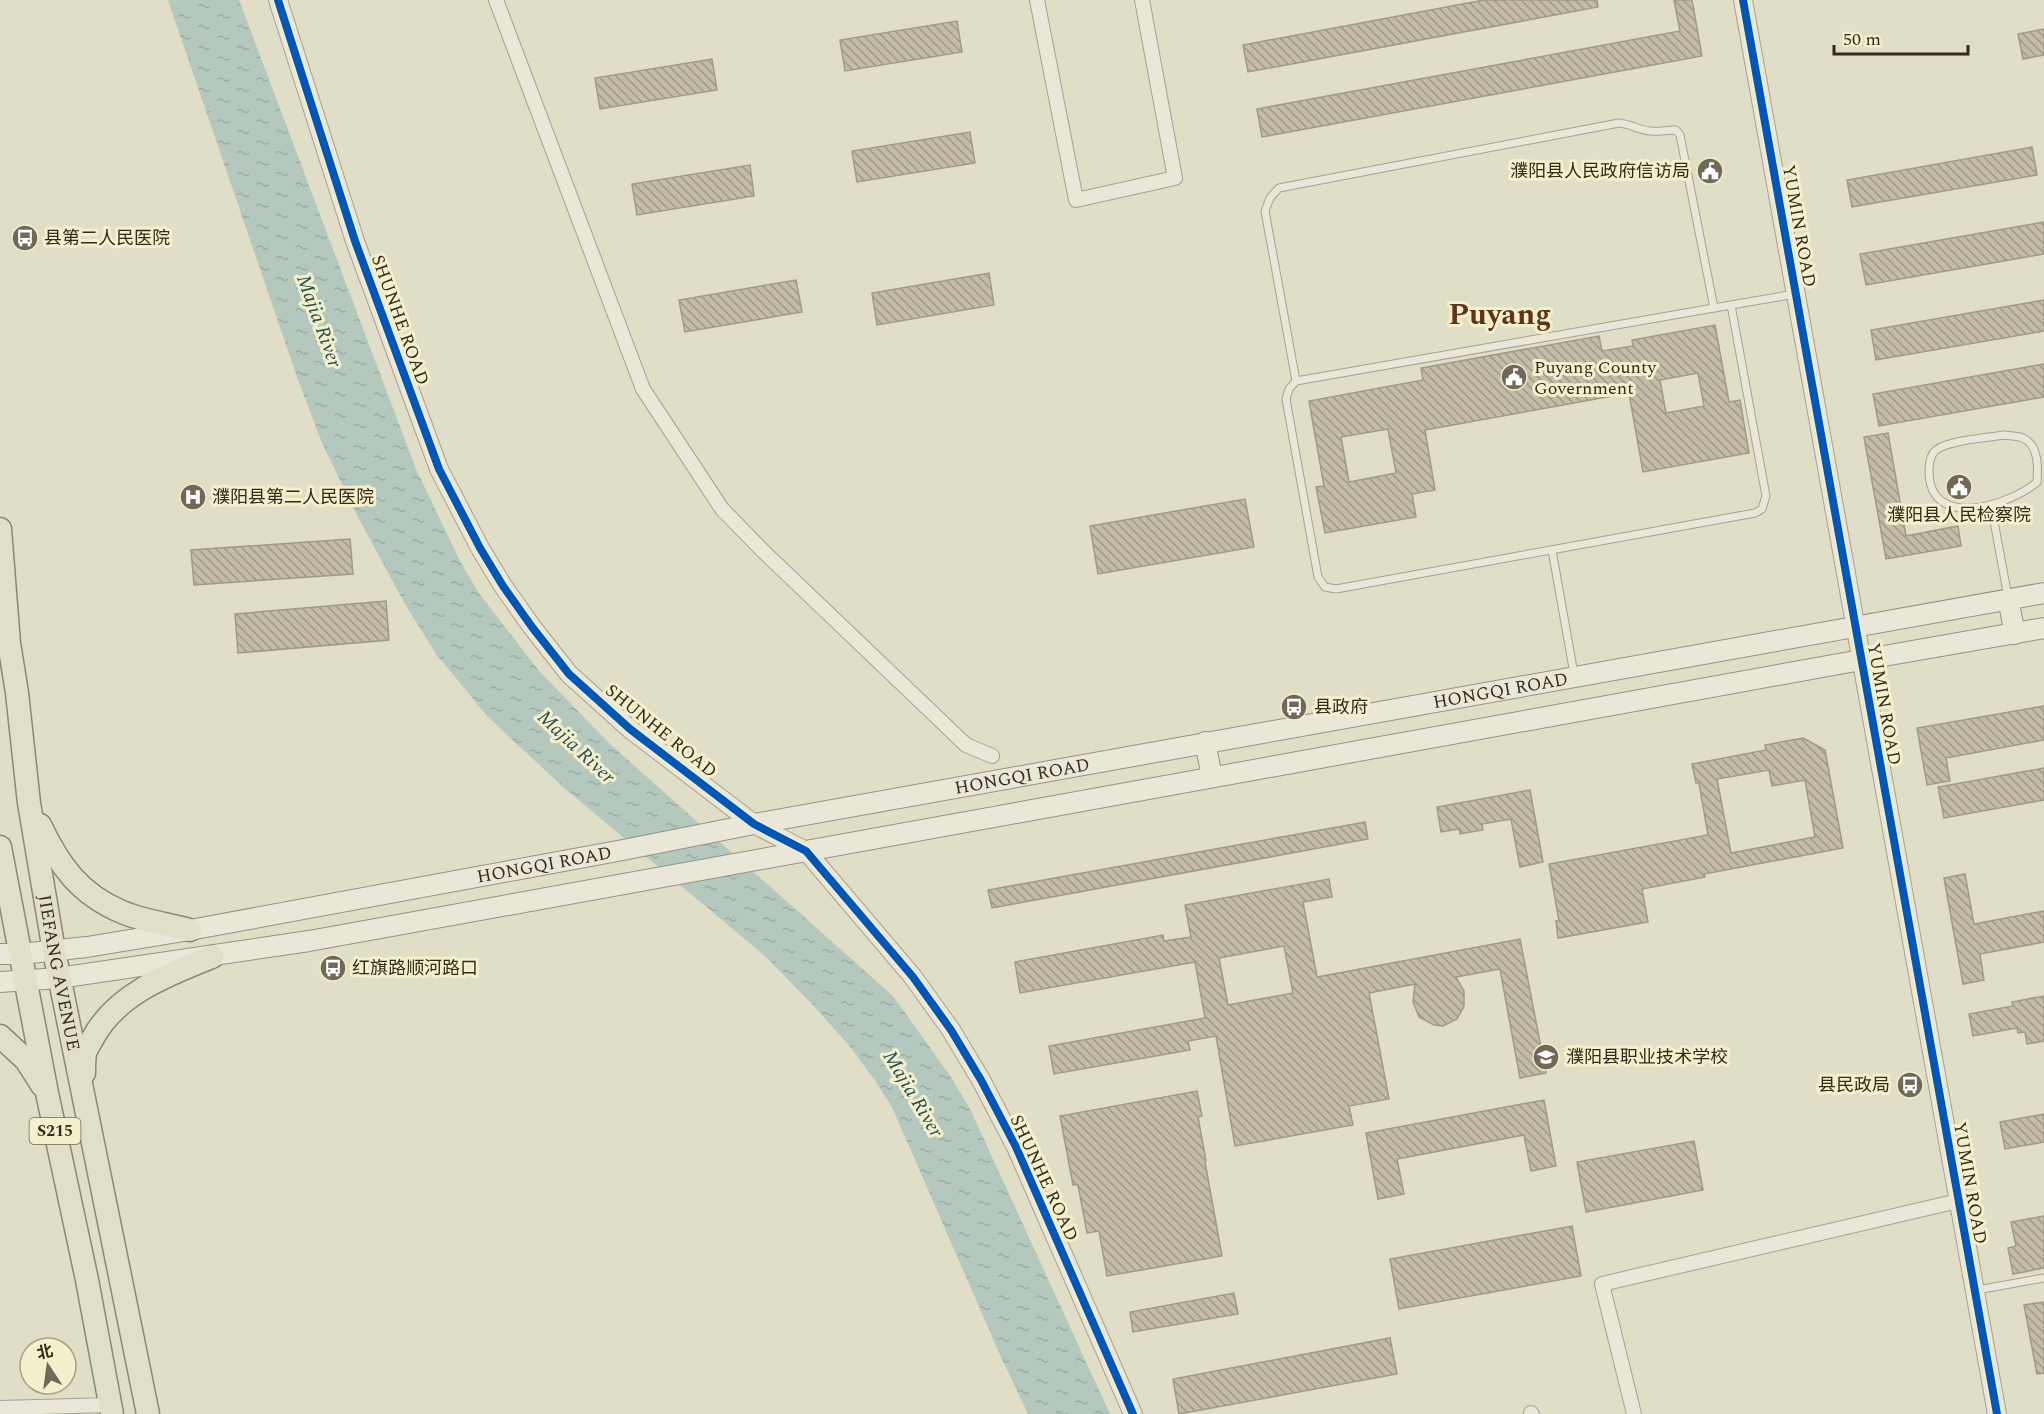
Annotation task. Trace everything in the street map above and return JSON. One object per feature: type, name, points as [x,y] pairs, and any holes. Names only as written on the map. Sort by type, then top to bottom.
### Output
[{"type":"main road","name":"JIEFANG AVENUE","points":[[0,529],[9,643],[17,693],[28,803],[59,978],[148,1414]]},
{"type":"main road","name":"HONGQI ROAD","points":[[10,954],[54,951],[190,930],[1205,742],[2044,593]]},
{"type":"main road","points":[[2008,599],[2015,634]]},
{"type":"main road","name":"HONGQI ROAD","points":[[0,982],[59,978],[309,941],[2044,628]]},
{"type":"main road","points":[[1205,742],[1212,777]]},
{"type":"main road","points":[[28,803],[55,856],[72,879],[97,899],[123,913],[190,930]]},
{"type":"main road","name":"JIEFANG AVENUE","points":[[0,847],[10,954],[26,980],[111,1410]]},
{"type":"main road","points":[[83,1089],[85,1053],[98,1029],[118,1007],[173,972],[212,957]]},
{"type":"main road","points":[[0,1036],[26,1060],[47,1093]]},
{"type":"street","name":"SHUNHE ROAD","points":[[279,0],[355,241],[385,325],[440,468],[480,548],[503,586],[569,674],[630,729],[754,824],[806,851],[913,977],[951,1030],[981,1080],[1016,1147],[1133,1414]]},
{"type":"street","points":[[496,0],[643,389],[722,509],[966,745],[992,756]]},
{"type":"street","points":[[1037,0],[1076,200],[1175,178],[1142,0]]},
{"type":"street","name":"YUMIN ROAD","points":[[1743,0],[1997,1414]]},
{"type":"street","points":[[1634,1414],[1602,1284],[1959,1201]]},
{"type":"street","points":[[0,1408],[111,1410]]},
{"type":"lane","points":[[1296,381],[1265,211],[1270,198],[1279,188],[1619,123],[1632,124],[1639,129],[1652,131],[1676,130],[1680,135],[1714,308]]},
{"type":"lane","points":[[1731,305],[1766,496],[1762,509],[1755,513],[1336,589],[1325,587],[1318,577],[1286,399],[1289,389],[1296,381],[1731,305],[1796,294]]},
{"type":"lane","points":[[2004,435],[2024,438],[2039,462],[2037,482],[2016,497],[1991,505],[1960,509],[1944,504],[1935,496],[1929,482],[1929,462],[1935,451],[1946,446],[2004,435]]},
{"type":"lane","points":[[1991,505],[2008,599]]},
{"type":"lane","points":[[1552,550],[1575,677]]},
{"type":"lane","points":[[1975,1291],[2044,1278]]},
{"type":"water","name":"Majia River","points":[[168,0],[239,0],[416,469],[460,561],[478,592],[539,671],[610,744],[893,996],[951,1077],[970,1109],[1110,1414],[1028,1414],[892,1107],[847,1043],[765,956],[563,787],[488,717],[436,654],[405,604],[359,519],[322,443],[297,377]]},
{"type":"building","points":[[1484,0],[1597,0],[1598,7],[1248,72],[1243,45]]},
{"type":"building","points":[[1674,0],[1692,0],[1702,56],[1262,137],[1257,109],[1680,31]]},
{"type":"building","points":[[957,21],[962,52],[845,71],[840,40]]},
{"type":"building","points":[[2044,29],[2044,55],[2023,59],[2018,34]]},
{"type":"building","points":[[712,59],[717,90],[600,109],[595,78]]},
{"type":"building","points":[[970,132],[975,163],[857,182],[852,151]]},
{"type":"building","points":[[2032,147],[2037,175],[1852,207],[1847,180]]},
{"type":"building","points":[[750,165],[754,196],[637,215],[632,184]]},
{"type":"building","points":[[2044,222],[2044,254],[1866,285],[1860,254]]},
{"type":"building","points":[[989,273],[994,305],[877,325],[872,293]]},
{"type":"building","points":[[796,280],[802,312],[685,332],[679,300]]},
{"type":"building","points":[[2044,300],[2044,331],[1876,360],[1871,330]]},
{"type":"building","points":[[1715,325],[1729,402],[1740,400],[1749,453],[1643,472],[1629,393],[1425,430],[1435,490],[1412,494],[1416,517],[1325,533],[1316,487],[1324,486],[1309,401],[1423,380],[1421,368],[1599,336],[1602,351],[1633,346],[1632,340]],"holes":[[[1698,373],[1704,406],[1666,413],[1660,380]],[[1388,429],[1396,473],[1349,482],[1341,437]]]},
{"type":"building","points":[[2044,364],[2044,397],[1879,426],[1873,394]]},
{"type":"building","points":[[1888,433],[1906,536],[1958,526],[1961,546],[1886,559],[1864,437]]},
{"type":"building","points":[[1245,499],[1254,547],[1098,574],[1090,526]]},
{"type":"building","points":[[350,539],[353,574],[194,585],[191,550]]},
{"type":"building","points":[[386,601],[389,640],[238,653],[235,614]]},
{"type":"building","points":[[2044,706],[2044,740],[1946,758],[1950,781],[1927,785],[1917,728]]},
{"type":"building","points":[[1803,738],[1825,750],[1843,848],[1704,874],[1705,877],[1642,889],[1648,922],[1558,938],[1556,921],[1559,921],[1549,864],[1708,835],[1699,783],[1696,783],[1692,764],[1766,750],[1765,745]],"holes":[[[1769,770],[1772,786],[1805,780],[1815,837],[1731,853],[1717,779]]]},
{"type":"building","points":[[2044,768],[2044,800],[1944,818],[1938,787]]},
{"type":"building","points":[[1530,790],[1543,862],[1520,867],[1511,819],[1482,824],[1483,830],[1460,834],[1459,829],[1441,832],[1437,807]]},
{"type":"building","points":[[1365,822],[1368,839],[992,908],[988,890]]},
{"type":"building","points":[[1965,874],[1974,924],[2044,911],[2044,942],[1980,954],[1984,980],[1963,984],[1944,878]]},
{"type":"building","points":[[1329,879],[1332,897],[1303,902],[1317,977],[1520,939],[1546,1073],[1520,1078],[1500,969],[1456,977],[1464,991],[1464,1006],[1457,1019],[1443,1026],[1434,1025],[1419,1017],[1413,1002],[1415,984],[1369,993],[1389,1099],[1349,1106],[1353,1125],[1235,1146],[1216,1036],[1188,1041],[1190,1050],[1054,1074],[1049,1046],[1205,1018],[1195,962],[1020,993],[1015,962],[1163,935],[1164,941],[1191,937],[1185,905]],"holes":[[[1284,946],[1293,993],[1228,1005],[1219,958]]]},
{"type":"building","points":[[2044,996],[2044,1041],[2027,1044],[2025,1032],[2018,1033],[2017,1028],[1973,1036],[1969,1014],[2013,1006],[2012,1002]]},
{"type":"building","points":[[1197,1091],[1202,1116],[1198,1117],[1222,1256],[1107,1276],[1099,1231],[1087,1233],[1078,1185],[1073,1185],[1060,1116]]},
{"type":"building","points":[[1544,1100],[1556,1166],[1531,1171],[1524,1135],[1397,1159],[1404,1194],[1378,1199],[1366,1133]]},
{"type":"building","points":[[2044,1114],[2044,1142],[2005,1149],[2000,1122]]},
{"type":"building","points":[[1694,1141],[1703,1190],[1586,1212],[1577,1162]]},
{"type":"building","points":[[2044,1216],[2044,1268],[2013,1274],[2008,1248],[2016,1246],[2011,1222]]},
{"type":"building","points":[[1572,1226],[1581,1276],[1399,1309],[1390,1259]]},
{"type":"building","points":[[1234,1293],[1238,1314],[1133,1332],[1130,1312]]},
{"type":"building","points":[[2044,1302],[2044,1373],[2037,1374],[2024,1305]]},
{"type":"building","points":[[1390,1338],[1397,1374],[1179,1414],[1173,1379]]},
{"type":"cycle path","points":[[278,0],[355,241],[439,469],[480,548],[503,586],[569,674],[630,729],[754,824],[806,851],[913,977],[951,1030],[981,1080],[1016,1147],[1133,1414]]},
{"type":"cycle path","points":[[1743,0],[1997,1414]]},
{"type":"place","name":"濮阳县人民政府信访局","points":[[1710,171]]},
{"type":"place","name":"县第二人民医院","points":[[25,238]]},
{"type":"place","name":"Puyang County Government","points":[[1514,377]]},
{"type":"place","name":"濮阳县人民检察院","points":[[1959,487]]},
{"type":"place","name":"濮阳县第二人民医院","points":[[193,497]]},
{"type":"place","name":"县政府","points":[[1294,707]]},
{"type":"place","name":"红旗路顺河路口","points":[[333,968]]},
{"type":"place","name":"濮阳县职业技术学校","points":[[1546,1057]]},
{"type":"place","name":"县民政局","points":[[1910,1085]]},
{"type":"district","name":"Puyang","points":[[1500,315]]}]
